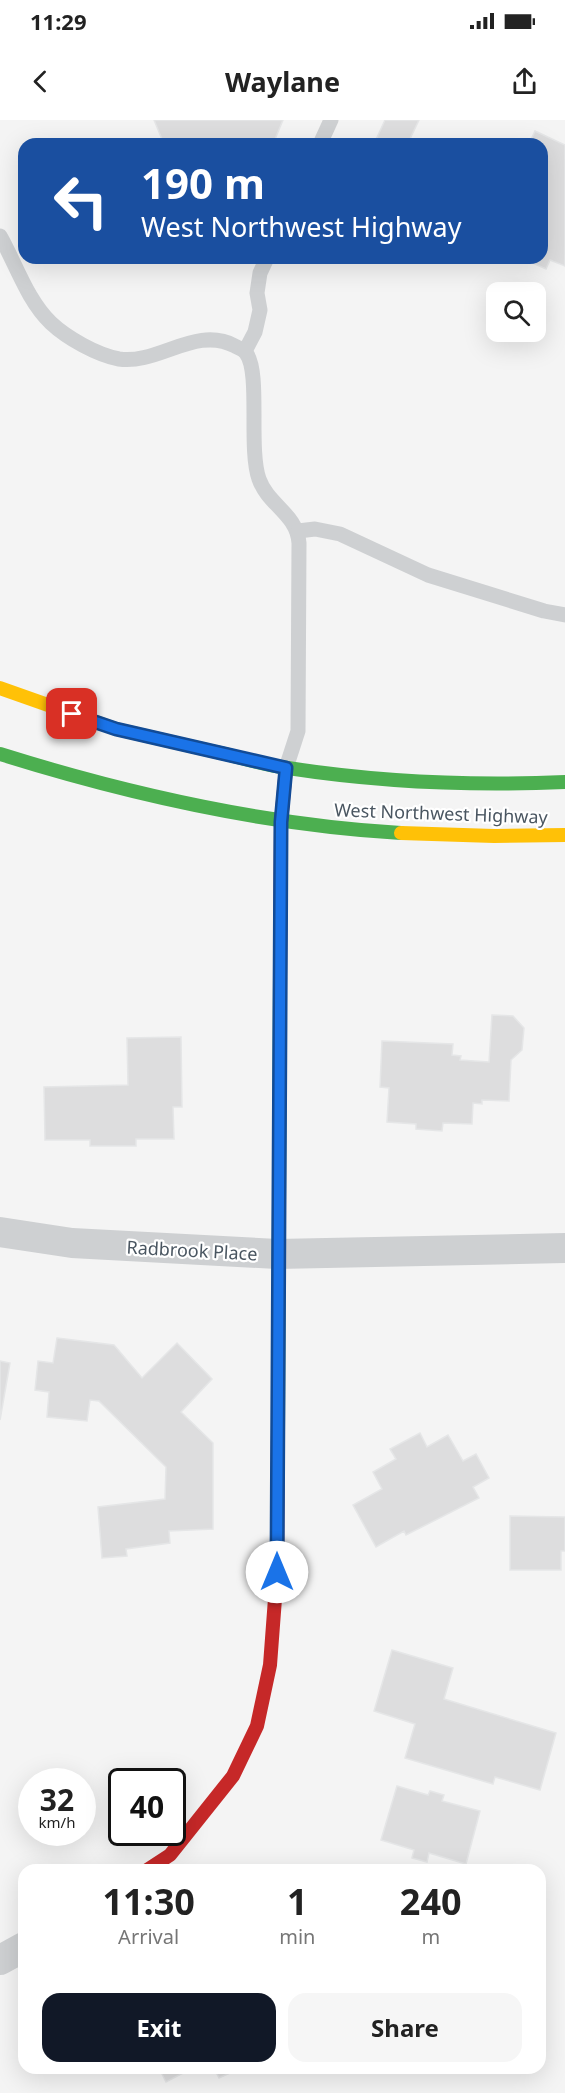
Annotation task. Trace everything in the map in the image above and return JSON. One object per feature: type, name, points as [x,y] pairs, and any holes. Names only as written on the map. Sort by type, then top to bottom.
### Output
[{"type":"main road","name":"West Northwest Highway","points":[[0,688],[116,729],[286,768],[400,781],[520,784],[565,782]]},
{"type":"main road","name":"West Northwest Highway","points":[[0,754],[130,792],[281,822],[396,833],[474,836],[565,835]]},
{"type":"main road","points":[[156,1864],[170,1855],[233,1776],[257,1726],[270,1665],[277,1572],[281,822],[286,768]]},
{"type":"street","name":"Radbrook Place","points":[[0,1232],[72,1243],[277,1254],[565,1248]]},
{"type":"street","points":[[0,1960],[18,1950]]},
{"type":"lane","points":[[323,138],[331,120]]},
{"type":"lane","points":[[0,236],[30,295],[50,322],[79,344],[120,359],[146,357],[178,345],[208,340],[230,343],[245,351],[253,375],[253,449],[259,480],[298,531],[300,608],[298,731],[286,768]]},
{"type":"lane","points":[[245,351],[255,332],[260,310],[257,293],[260,273],[264,264]]},
{"type":"lane","points":[[298,531],[315,529],[340,534],[428,575],[544,611],[565,615]]},
{"type":"building","points":[[154,120],[283,120],[276,138],[162,138]]},
{"type":"building","points":[[385,120],[419,120],[410,138],[377,138]]},
{"type":"building","points":[[535,131],[565,145],[565,266],[550,260],[546,269],[535,264],[548,264],[548,138],[532,138]]},
{"type":"building","points":[[492,1015],[513,1016],[524,1028],[522,1050],[511,1060],[509,1101],[482,1100],[482,1104],[473,1103],[472,1124],[443,1123],[442,1131],[416,1129],[416,1124],[387,1122],[389,1088],[380,1087],[382,1041],[453,1044],[452,1055],[461,1056],[460,1060],[489,1062]]},
{"type":"building","points":[[181,1037],[182,1107],[173,1107],[174,1139],[136,1139],[136,1146],[90,1146],[90,1140],[45,1140],[44,1087],[128,1085],[127,1038]]},
{"type":"building","points":[[57,1338],[114,1345],[142,1378],[177,1343],[212,1379],[181,1412],[213,1443],[213,1529],[169,1531],[170,1543],[126,1549],[127,1556],[102,1558],[98,1507],[165,1499],[166,1467],[99,1401],[90,1400],[87,1421],[47,1417],[49,1392],[35,1390],[38,1361],[53,1363]]},
{"type":"building","points":[[0,1361],[10,1363],[0,1420]]},
{"type":"building","points":[[420,1433],[427,1447],[448,1435],[463,1461],[476,1454],[489,1478],[473,1487],[479,1498],[406,1535],[404,1531],[376,1547],[353,1505],[382,1489],[373,1472],[396,1459],[390,1449]]},
{"type":"building","points":[[510,1516],[565,1517],[565,1551],[561,1551],[561,1570],[510,1570]]},
{"type":"building","points":[[392,1650],[453,1668],[444,1699],[556,1733],[540,1790],[495,1777],[493,1784],[405,1758],[415,1724],[374,1711]]},
{"type":"building","points":[[397,1786],[428,1795],[430,1791],[444,1795],[442,1801],[480,1811],[466,1864],[429,1853],[427,1862],[412,1858],[414,1850],[381,1840]]},
{"type":"building","points":[[162,2074],[181,2074],[166,2082]]},
{"type":"traffic: fast","points":[[216,752],[279,767],[391,780],[461,783],[565,782]]},
{"type":"traffic: fast","points":[[0,754],[99,783],[198,806],[299,823],[401,833]]},
{"type":"traffic: fast","points":[[278,1432],[280,976]]},
{"type":"traffic: slow","points":[[0,688],[116,729],[216,752]]},
{"type":"traffic: slow","points":[[401,833],[494,836],[565,835]]},
{"type":"traffic: jam","points":[[280,976],[281,822],[286,768]]},
{"type":"traffic: jam","points":[[156,1864],[170,1855],[233,1776],[257,1726],[270,1665],[277,1572],[278,1432]]},
{"type":"route","points":[[72,714],[116,729],[286,768],[281,822],[277,1572]]}]
